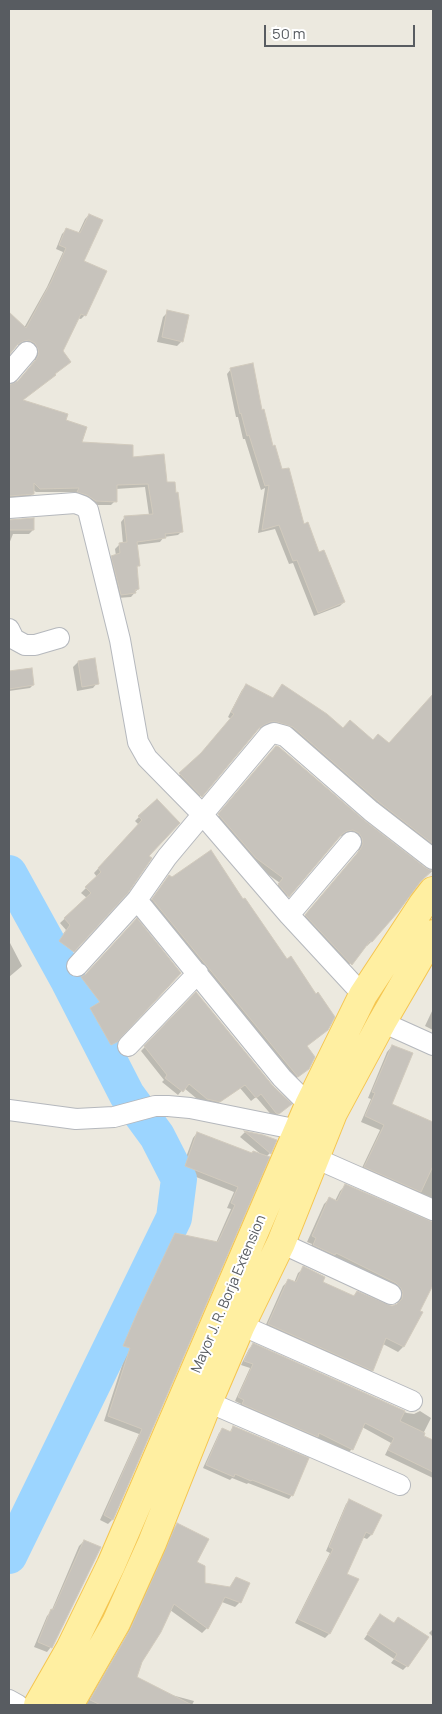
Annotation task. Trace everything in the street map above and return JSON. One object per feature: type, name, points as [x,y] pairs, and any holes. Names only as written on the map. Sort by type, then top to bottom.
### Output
[{"type":"main road","name":"Mayor J. R. Borja Extension","points":[[38,1705],[70,1649],[107,1574],[180,1440],[208,1402],[281,1243],[316,1158],[323,1117],[363,995],[396,947],[430,903]]},
{"type":"main road","name":"Mayor J. R. Borja Extension","points":[[68,1705],[116,1623],[152,1543],[180,1440],[299,1130],[323,1117],[382,1022],[433,934]]},
{"type":"street","points":[[9,373],[27,352]]},
{"type":"street","points":[[9,508],[75,503],[88,510],[120,640],[138,742],[147,758],[202,814],[363,995]]},
{"type":"street","points":[[9,629],[14,639],[25,645],[35,645],[59,638]]},
{"type":"street","points":[[77,966],[137,900],[167,857],[202,814],[269,735],[274,733],[280,734],[291,741],[371,810],[433,859]]},
{"type":"street","points":[[290,915],[351,842]]},
{"type":"street","points":[[137,900],[282,1078],[323,1117]]},
{"type":"street","points":[[128,1046],[198,973]]},
{"type":"street","points":[[382,1022],[433,1045]]},
{"type":"street","points":[[9,1110],[76,1120],[114,1117],[155,1106],[190,1108],[299,1130]]},
{"type":"street","points":[[316,1158],[431,1203]]},
{"type":"street","points":[[281,1243],[391,1294]]},
{"type":"street","points":[[242,1325],[412,1401]]},
{"type":"street","points":[[208,1402],[400,1485]]},
{"type":"street","points":[[9,1700],[18,1705]]},
{"type":"building","points":[[89,214],[103,220],[84,261],[107,271],[86,316],[81,314],[63,351],[71,362],[23,400],[68,414],[66,420],[87,427],[82,442],[133,445],[133,457],[164,454],[167,482],[175,482],[176,493],[178,492],[183,532],[165,534],[166,538],[137,542],[140,566],[137,566],[139,589],[135,590],[136,593],[121,595],[111,556],[120,553],[119,543],[127,542],[124,516],[153,514],[148,484],[117,485],[117,502],[96,501],[87,495],[77,492],[79,488],[40,489],[34,483],[34,494],[9,496],[9,385],[18,381],[39,354],[35,343],[29,340],[18,344],[9,355],[9,312],[26,328],[51,282],[66,248],[59,245],[66,228],[80,233]]},
{"type":"building","points":[[167,310],[189,315],[183,342],[162,337]]},
{"type":"building","points":[[253,363],[262,410],[264,409],[273,446],[275,445],[282,469],[289,468],[304,524],[308,522],[319,552],[324,550],[345,602],[318,613],[297,560],[293,561],[279,525],[262,530],[269,485],[265,486],[249,435],[247,436],[230,368]]},
{"type":"building","points":[[34,518],[34,530],[9,530],[9,520]]},
{"type":"building","points":[[95,658],[99,684],[82,687],[78,661]]},
{"type":"building","points":[[32,668],[34,685],[9,689],[9,671]]},
{"type":"building","points":[[246,684],[273,698],[282,684],[327,714],[343,728],[350,720],[373,740],[378,734],[389,743],[433,694],[433,844],[379,802],[293,727],[277,722],[270,722],[260,727],[202,797],[179,773],[201,753],[234,714],[231,712]]},
{"type":"building","points":[[276,746],[364,820],[432,871],[421,881],[398,912],[372,942],[370,941],[352,965],[305,915],[360,850],[363,844],[359,833],[353,830],[342,834],[289,897],[278,884],[283,878],[256,858],[218,814]]},
{"type":"building","points":[[157,799],[180,823],[149,856],[152,858],[128,893],[74,952],[59,941],[70,925],[64,918],[91,893],[85,887],[101,872],[98,868],[142,820],[138,816]]},
{"type":"building","points":[[211,850],[243,899],[245,898],[287,959],[291,956],[316,994],[318,992],[335,1017],[328,1030],[307,1046],[315,1057],[309,1069],[298,1077],[152,899],[169,875],[172,877]]},
{"type":"building","points":[[137,918],[181,973],[117,1042],[111,1045],[90,1008],[100,1002],[81,977],[86,974]]},
{"type":"building","points":[[196,992],[273,1086],[292,1104],[279,1114],[276,1113],[261,1094],[256,1098],[245,1085],[220,1102],[207,1099],[189,1084],[183,1092],[165,1078],[167,1075],[144,1046]]},
{"type":"building","points":[[392,1045],[413,1053],[392,1104],[433,1122],[433,1166],[421,1192],[364,1167],[384,1125],[365,1116],[375,1093],[372,1092]]},
{"type":"building","points":[[244,1131],[277,1140],[271,1154]]},
{"type":"building","points":[[197,1132],[252,1153],[253,1151],[270,1157],[113,1520],[104,1515],[142,1429],[108,1416],[130,1348],[123,1346],[175,1233],[218,1242],[235,1205],[231,1203],[238,1187],[185,1166]]},
{"type":"building","points":[[345,1184],[433,1222],[433,1285],[420,1311],[423,1312],[404,1347],[386,1338],[373,1371],[268,1324],[288,1279],[296,1282],[303,1266],[325,1277],[323,1282],[354,1296],[357,1291],[392,1306],[402,1299],[403,1292],[396,1283],[336,1253],[335,1255],[313,1245],[316,1238],[312,1236],[329,1197],[337,1201]]},
{"type":"building","points":[[253,1343],[405,1411],[400,1421],[425,1433],[424,1436],[433,1440],[433,1472],[388,1450],[394,1438],[365,1423],[353,1450],[319,1433],[318,1437],[242,1404],[244,1400],[238,1397],[253,1364],[244,1361]]},
{"type":"building","points":[[233,1426],[309,1458],[293,1496],[235,1474],[234,1477],[206,1465],[222,1428],[231,1432]]},
{"type":"building","points":[[349,1499],[382,1515],[372,1535],[366,1532],[347,1574],[359,1579],[330,1634],[298,1619],[333,1549],[329,1547]]},
{"type":"building","points":[[177,1523],[209,1539],[197,1562],[205,1566],[205,1583],[230,1587],[236,1577],[250,1583],[241,1603],[225,1597],[208,1629],[174,1604],[161,1632],[142,1662],[137,1677],[192,1705],[101,1705],[90,1700],[130,1630]]},
{"type":"building","points":[[84,1540],[101,1547],[52,1648],[38,1642],[51,1609],[53,1610]]},
{"type":"building","points":[[380,1614],[394,1623],[398,1617],[429,1637],[408,1667],[394,1659],[397,1654],[367,1634]]},
{"type":"waterway","points":[[9,873],[68,980],[127,1095],[157,1136],[179,1179],[174,1218],[9,1556]]}]
